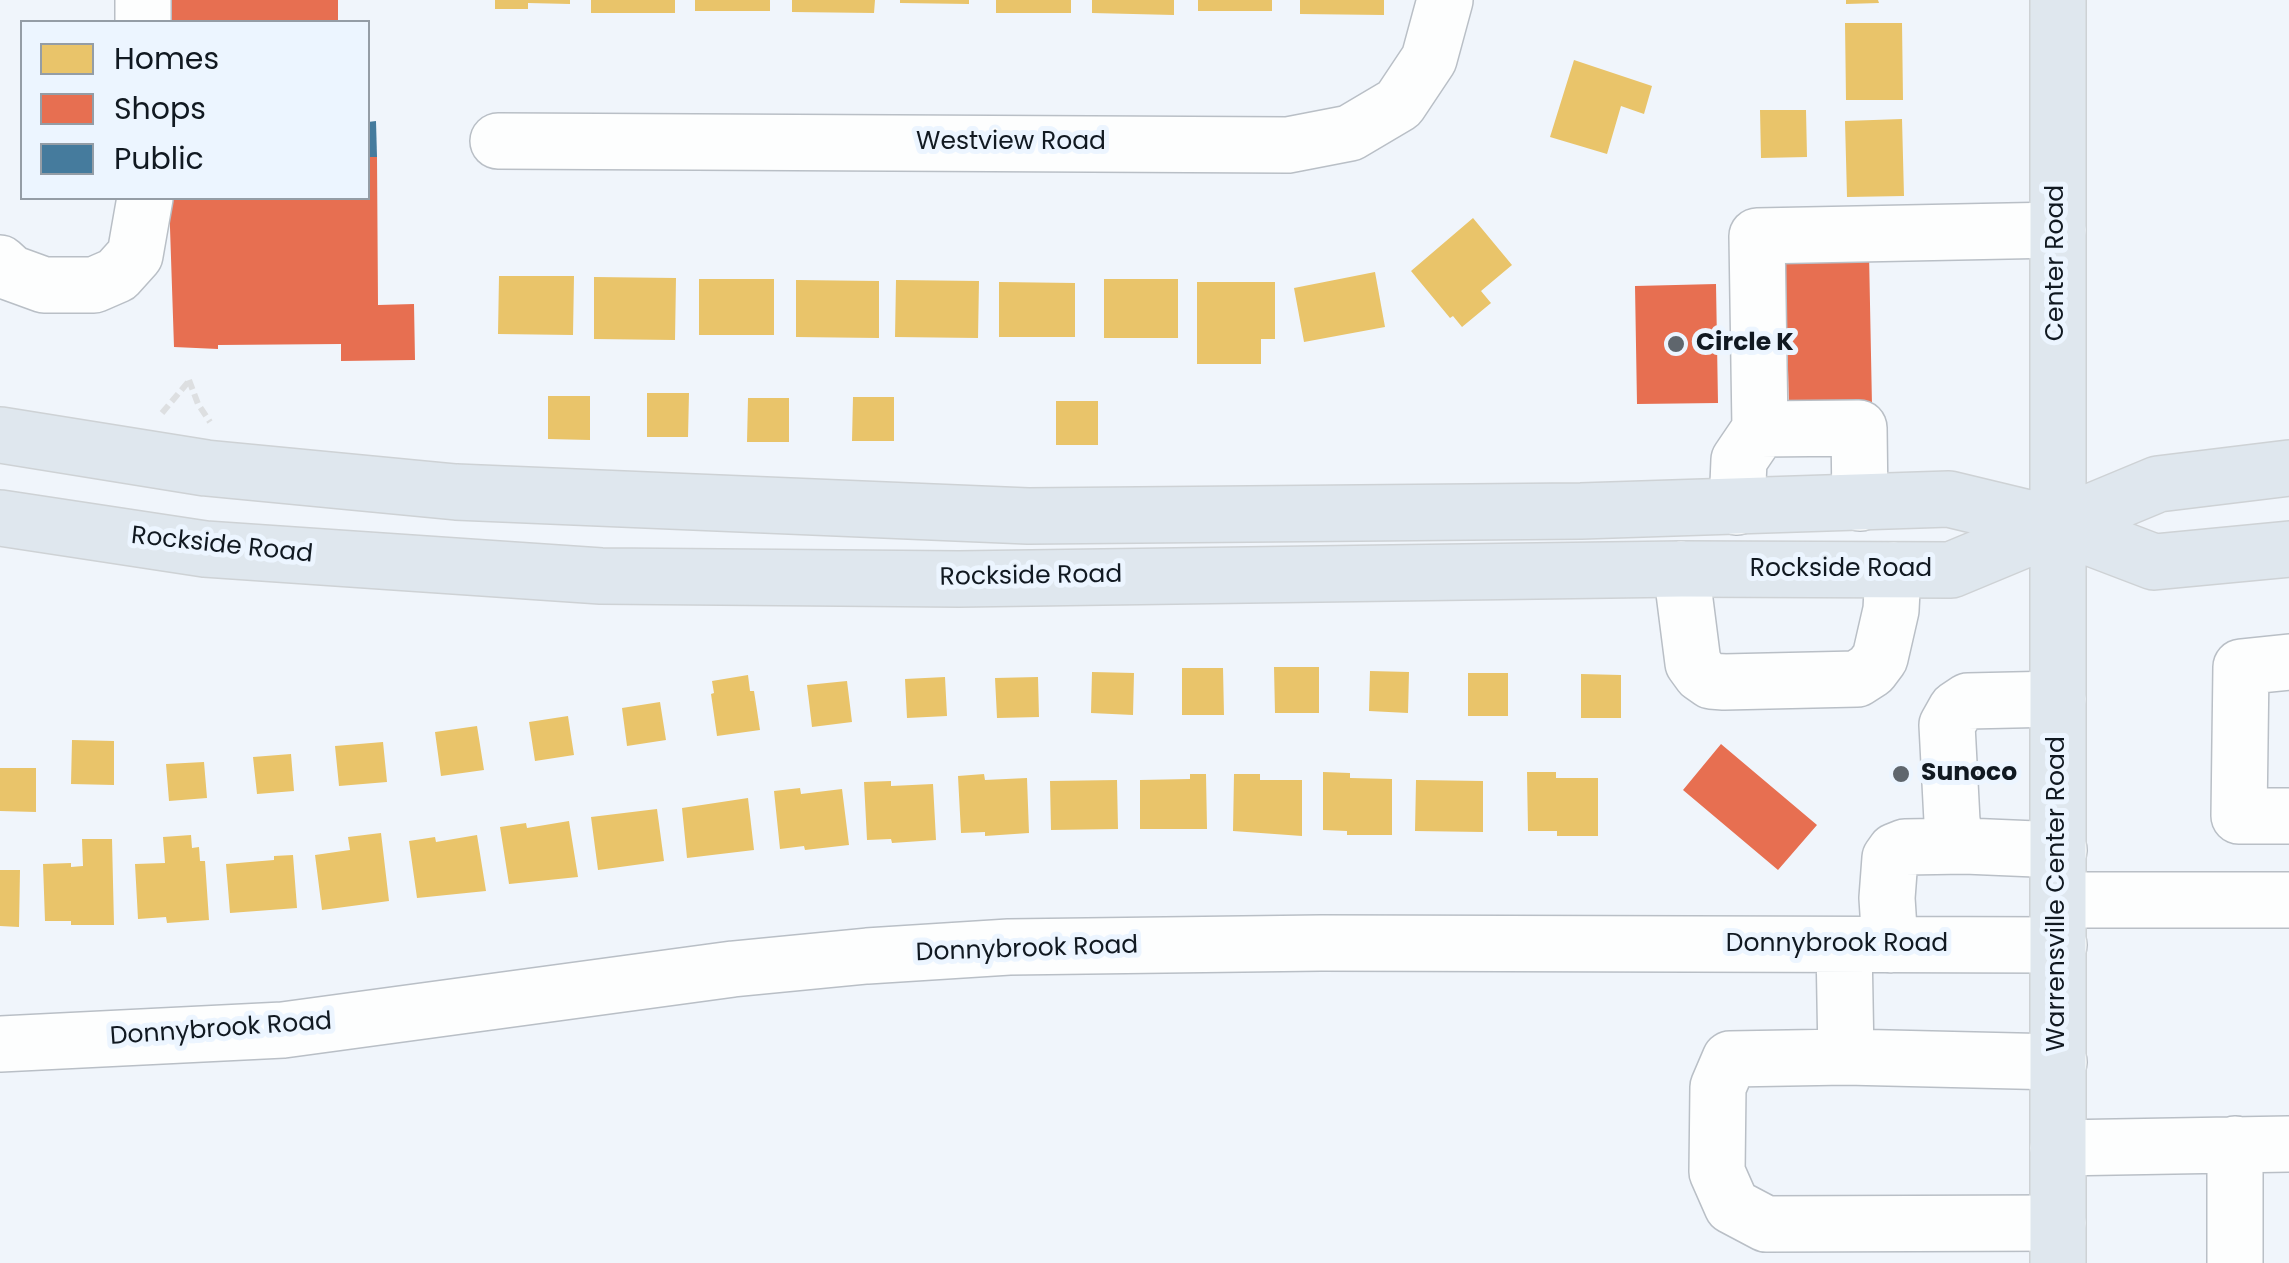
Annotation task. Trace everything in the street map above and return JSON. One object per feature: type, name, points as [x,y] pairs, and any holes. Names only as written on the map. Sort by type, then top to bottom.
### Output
[{"type":"main road","name":"Center Road","points":[[2056,526],[2058,0]]},
{"type":"main road","points":[[0,435],[206,468],[448,491],[1028,516],[1738,507],[1949,499],[2056,526],[2154,562],[2289,549]]},
{"type":"main road","name":"Rockside Road","points":[[0,518],[205,549],[601,576],[959,578],[1681,569],[1951,570],[2158,484],[2289,468]]},
{"type":"main road","name":"Warrensville Center Road","points":[[2056,526],[2058,1243]]},
{"type":"street","name":"Westview Road","points":[[498,141],[1288,145],[1350,133],[1399,104],[1429,59],[1445,0]]},
{"type":"street","points":[[0,264],[11,274],[44,285],[94,285],[117,275],[135,255],[145,200]]},
{"type":"street","points":[[1738,507],[1740,460],[1760,429],[1757,236],[2058,230]]},
{"type":"street","points":[[1760,429],[1859,428],[1860,503]]},
{"type":"street","points":[[1681,569],[1694,663],[1711,681],[1724,682],[1839,682],[1857,679],[1871,670],[1880,658],[1891,610],[1893,570]]},
{"type":"street","points":[[2289,662],[2241,668],[2239,816],[2289,816]]},
{"type":"street","points":[[2058,699],[1968,700],[1956,708],[1947,725],[1950,800],[1956,838],[1965,846],[2059,898],[2289,900]]},
{"type":"street","points":[[1846,1058],[1867,945],[1887,898],[1890,858],[1905,847],[1965,846]]},
{"type":"street","name":"Donnybrook Road","points":[[0,1044],[283,1030],[732,969],[1009,947],[1322,943],[1867,945],[2059,898]]},
{"type":"street","points":[[2058,1062],[1730,1060],[1718,1087],[1717,1172],[1732,1206],[1766,1224],[2058,1243]]},
{"type":"street","points":[[2235,1144],[2235,1263]]},
{"type":"street","points":[[2058,1148],[2289,1144]]},
{"type":"path","points":[[156,417],[189,380],[209,421],[223,430]]},
{"type":"building: Homes","points":[[495,0],[570,0],[570,4],[528,3],[528,9],[495,9]]},
{"type":"building: Homes","points":[[591,0],[675,0],[675,13],[591,13]]},
{"type":"building: Homes","points":[[695,0],[770,0],[770,11],[695,11]]},
{"type":"building: Homes","points":[[792,0],[875,0],[874,13],[792,12]]},
{"type":"building: Homes","points":[[969,0],[969,4],[900,3]]},
{"type":"building: Homes","points":[[996,0],[1071,0],[1071,13],[996,13]]},
{"type":"building: Homes","points":[[1092,0],[1174,0],[1174,15],[1092,13]]},
{"type":"building: Homes","points":[[1198,0],[1272,0],[1272,11],[1198,11]]},
{"type":"building: Homes","points":[[1300,0],[1384,0],[1384,15],[1300,14]]},
{"type":"building: Homes","points":[[1846,0],[1878,0],[1879,3],[1846,4]]},
{"type":"building: Homes","points":[[1845,23],[1902,23],[1903,100],[1846,100]]},
{"type":"building: Homes","points":[[1574,60],[1652,86],[1644,114],[1621,106],[1607,154],[1550,137]]},
{"type":"building: Homes","points":[[1760,110],[1806,110],[1807,157],[1761,158]]},
{"type":"building: Homes","points":[[1902,119],[1904,196],[1847,197],[1845,121]]},
{"type":"building: Homes","points":[[1473,218],[1512,265],[1481,291],[1491,303],[1462,327],[1411,271]]},
{"type":"building: Homes","points":[[1375,272],[1385,327],[1304,342],[1294,288]]},
{"type":"building: Homes","points":[[499,276],[574,276],[573,335],[498,334]]},
{"type":"building: Homes","points":[[594,277],[676,278],[675,340],[594,339]]},
{"type":"building: Homes","points":[[699,279],[774,279],[774,335],[699,335]]},
{"type":"building: Homes","points":[[1104,279],[1178,279],[1178,338],[1104,338]]},
{"type":"building: Homes","points":[[796,280],[879,281],[879,338],[796,337]]},
{"type":"building: Homes","points":[[896,280],[979,281],[978,338],[895,337]]},
{"type":"building: Homes","points":[[999,282],[1075,283],[1075,337],[999,337]]},
{"type":"building: Homes","points":[[1197,282],[1275,282],[1275,339],[1261,339],[1261,364],[1197,364]]},
{"type":"building: Homes","points":[[647,393],[689,393],[688,437],[647,437]]},
{"type":"building: Homes","points":[[548,396],[590,396],[590,440],[548,439]]},
{"type":"building: Homes","points":[[853,397],[894,397],[894,441],[852,441]]},
{"type":"building: Homes","points":[[748,398],[789,398],[789,442],[747,442]]},
{"type":"building: Homes","points":[[1056,401],[1098,401],[1098,445],[1056,445]]},
{"type":"building: Homes","points":[[1274,667],[1319,667],[1319,713],[1275,713]]},
{"type":"building: Homes","points":[[1182,668],[1223,668],[1224,715],[1182,715]]},
{"type":"building: Homes","points":[[1370,671],[1409,672],[1408,713],[1369,711]]},
{"type":"building: Homes","points":[[1092,672],[1134,673],[1133,715],[1091,713]]},
{"type":"building: Homes","points":[[1468,673],[1508,673],[1508,716],[1468,716]]},
{"type":"building: Homes","points":[[1581,674],[1621,675],[1621,718],[1581,718]]},
{"type":"building: Homes","points":[[748,675],[760,730],[717,736],[712,681]]},
{"type":"building: Homes","points":[[945,677],[947,716],[907,718],[905,679]]},
{"type":"building: Homes","points":[[1038,677],[1039,717],[997,718],[995,678]]},
{"type":"building: Homes","points":[[847,681],[852,722],[812,727],[807,685]]},
{"type":"building: Homes","points":[[660,702],[666,740],[627,746],[622,708]]},
{"type":"building: Homes","points":[[568,716],[574,755],[535,761],[529,722]]},
{"type":"building: Homes","points":[[477,726],[484,770],[441,776],[435,732]]},
{"type":"building: Homes","points":[[72,740],[114,741],[114,785],[71,784]]},
{"type":"building: Homes","points":[[383,742],[387,782],[339,786],[335,746]]},
{"type":"building: Homes","points":[[291,754],[294,791],[257,794],[253,757]]},
{"type":"building: Homes","points":[[204,762],[207,798],[169,801],[166,764]]},
{"type":"building: Homes","points":[[0,768],[36,768],[36,812],[0,811]]},
{"type":"building: Homes","points":[[1323,772],[1350,773],[1350,778],[1392,779],[1392,835],[1347,835],[1347,831],[1323,830]]},
{"type":"building: Homes","points":[[1527,772],[1556,772],[1556,778],[1598,778],[1598,836],[1528,831]]},
{"type":"building: Homes","points":[[984,774],[985,780],[1027,778],[1029,833],[961,833],[958,776]]},
{"type":"building: Homes","points":[[1190,774],[1206,774],[1207,829],[1140,829],[1140,780],[1190,779]]},
{"type":"building: Homes","points":[[1234,774],[1260,774],[1260,780],[1302,780],[1302,836],[1233,831]]},
{"type":"building: Homes","points":[[1117,780],[1118,829],[1051,830],[1050,781]]},
{"type":"building: Homes","points":[[1416,780],[1483,781],[1483,832],[1415,831]]},
{"type":"building: Homes","points":[[891,781],[891,786],[933,784],[936,840],[867,840],[864,782]]},
{"type":"building: Homes","points":[[800,788],[801,794],[842,789],[849,845],[780,849],[774,791]]},
{"type":"building: Homes","points":[[748,798],[754,850],[687,858],[682,808]]},
{"type":"building: Homes","points":[[657,809],[664,861],[598,870],[591,817]]},
{"type":"building: Homes","points":[[569,821],[578,877],[509,884],[500,827],[526,823],[527,828]]},
{"type":"building: Homes","points":[[381,833],[389,901],[322,910],[315,855],[350,850],[348,837]]},
{"type":"building: Homes","points":[[191,835],[192,848],[199,847],[200,861],[205,861],[209,920],[167,923],[166,917],[138,919],[135,864],[165,863],[163,837]]},
{"type":"building: Homes","points":[[477,835],[486,891],[417,898],[409,841],[435,837],[436,842]]},
{"type":"building: Homes","points":[[82,839],[112,839],[114,925],[45,921],[43,864],[83,866]]},
{"type":"building: Homes","points":[[293,855],[297,908],[230,913],[226,864]]},
{"type":"building: Homes","points":[[0,870],[20,870],[19,927],[0,926]]},
{"type":"building: Shops","points":[[170,0],[338,0],[338,20],[166,20]]},
{"type":"building: Shops","points":[[370,157],[377,157],[378,305],[414,304],[415,360],[341,361],[341,344],[174,347],[169,200],[370,200]]},
{"type":"building: Shops","name":"Circle K","points":[[1869,253],[1872,406],[1789,408],[1785,255]]},
{"type":"building: Shops","name":"Circle K","points":[[1716,284],[1718,403],[1637,404],[1635,286]]},
{"type":"building: Shops","points":[[1721,744],[1817,825],[1778,870],[1683,790]]},
{"type":"building: Public","points":[[376,121],[377,157],[370,157],[370,122]]},
{"type":"place","name":"Circle K","points":[[1676,344]]},
{"type":"place","name":"Sunoco","points":[[1901,774]]}]
